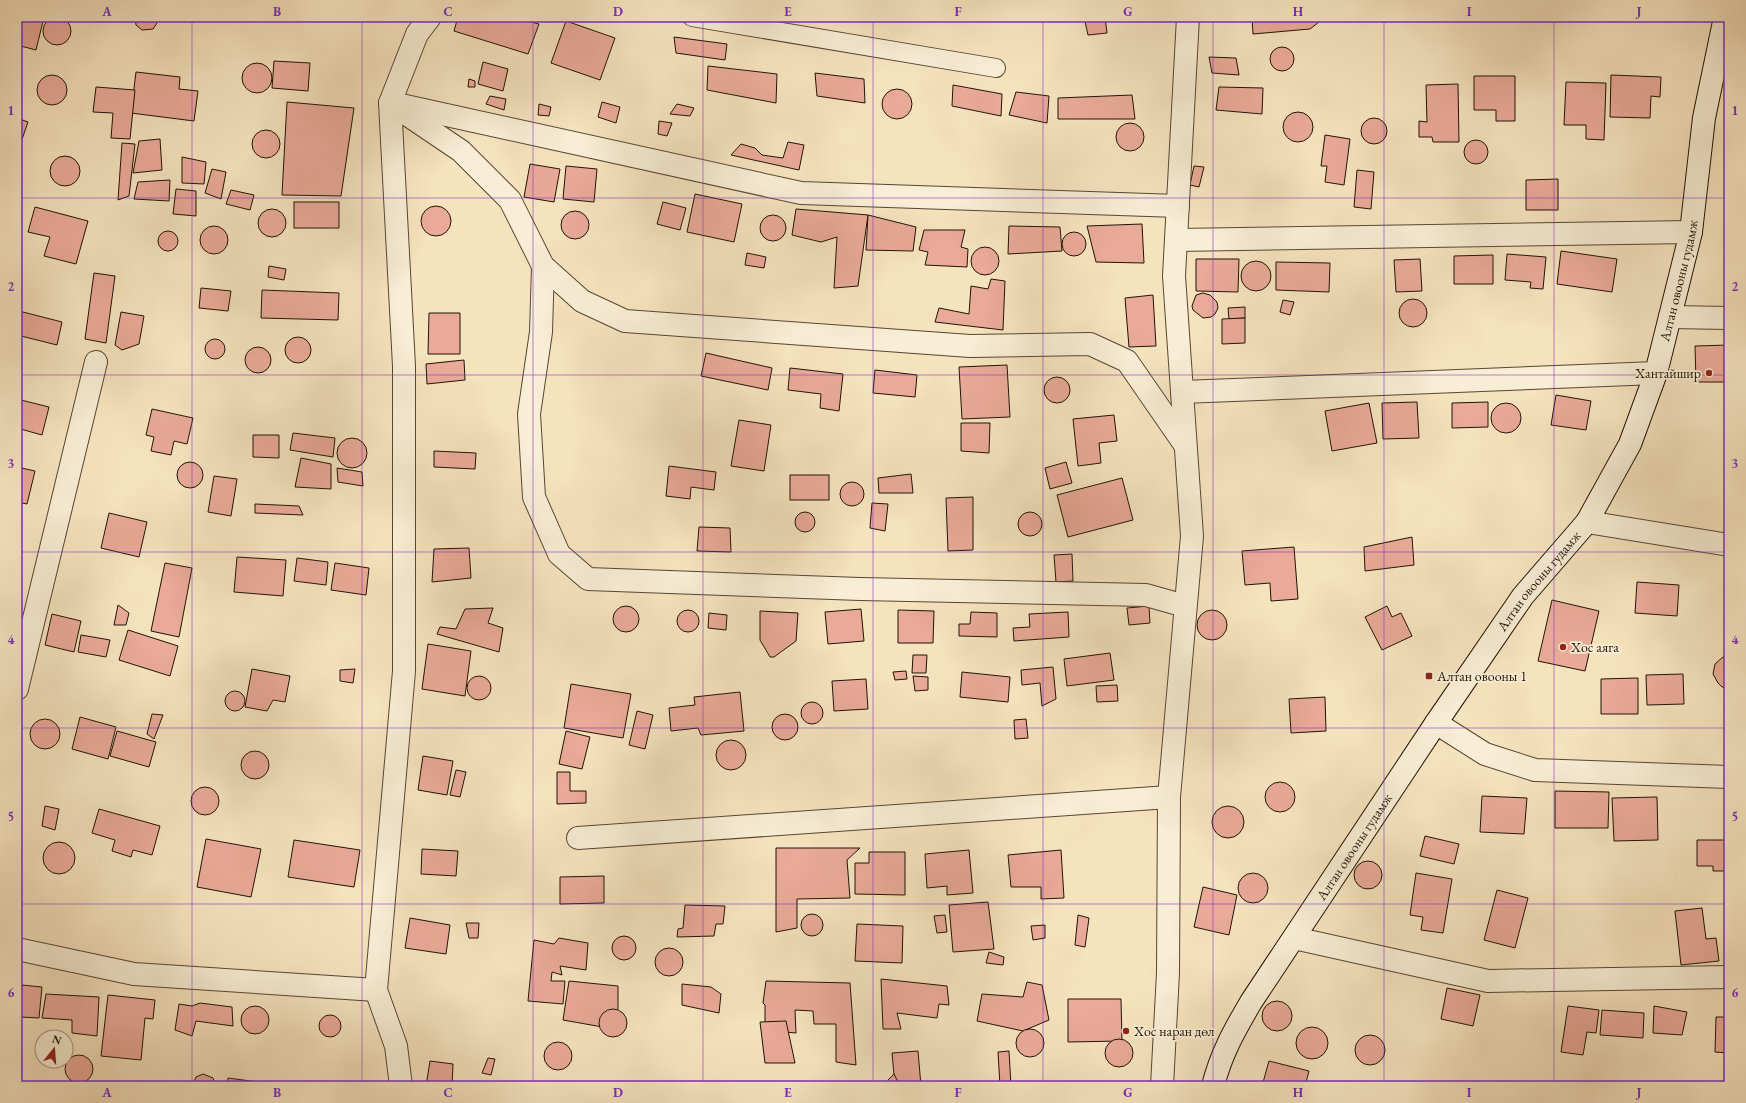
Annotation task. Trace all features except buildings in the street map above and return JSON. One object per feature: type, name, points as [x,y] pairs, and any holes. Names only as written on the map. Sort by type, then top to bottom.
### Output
[{"type":"street","points":[[401,1086],[396,1046],[376,990],[404,671],[404,366],[390,103],[417,34],[430,17]]},
{"type":"street","points":[[1162,1086],[1168,974],[1169,797],[1192,536],[1174,276],[1188,17]]},
{"type":"street","name":"Алтан овооны гудамж","points":[[1213,1086],[1218,1065],[1228,1040],[1251,1002],[1436,723],[1523,596],[1587,522],[1630,444],[1656,373],[1691,232],[1704,118],[1725,17]]},
{"type":"street","points":[[390,103],[801,193],[1178,206]]},
{"type":"street","points":[[390,103],[461,151],[510,200],[543,266],[582,301],[625,321],[970,346],[1090,344],[1127,361],[1185,445]]},
{"type":"street","points":[[1176,240],[1691,232]]},
{"type":"street","points":[[543,266],[542,332],[529,414],[534,497],[559,554],[588,579],[860,589],[1146,595],[1185,606]]},
{"type":"street","points":[[1670,318],[1729,318]]},
{"type":"street","points":[[17,689],[96,362]]},
{"type":"street","points":[[1182,392],[1656,373]]},
{"type":"street","points":[[1587,522],[1729,545]]},
{"type":"street","points":[[1436,723],[1484,754],[1535,770],[1729,777]]},
{"type":"street","points":[[578,838],[1169,797]]},
{"type":"street","points":[[1294,938],[1488,981],[1729,977]]},
{"type":"street","points":[[17,949],[134,974],[376,990]]},
{"type":"lane","points":[[692,17],[996,68]]},
{"type":"place","name":"Хантайшир","points":[[1709,373]]},
{"type":"place","name":"Хос аяга","points":[[1563,647]]},
{"type":"place","name":"Алтан овооны 1","points":[[1429,676]]},
{"type":"place","name":"Хос наран дөл","points":[[1126,1031]]}]
